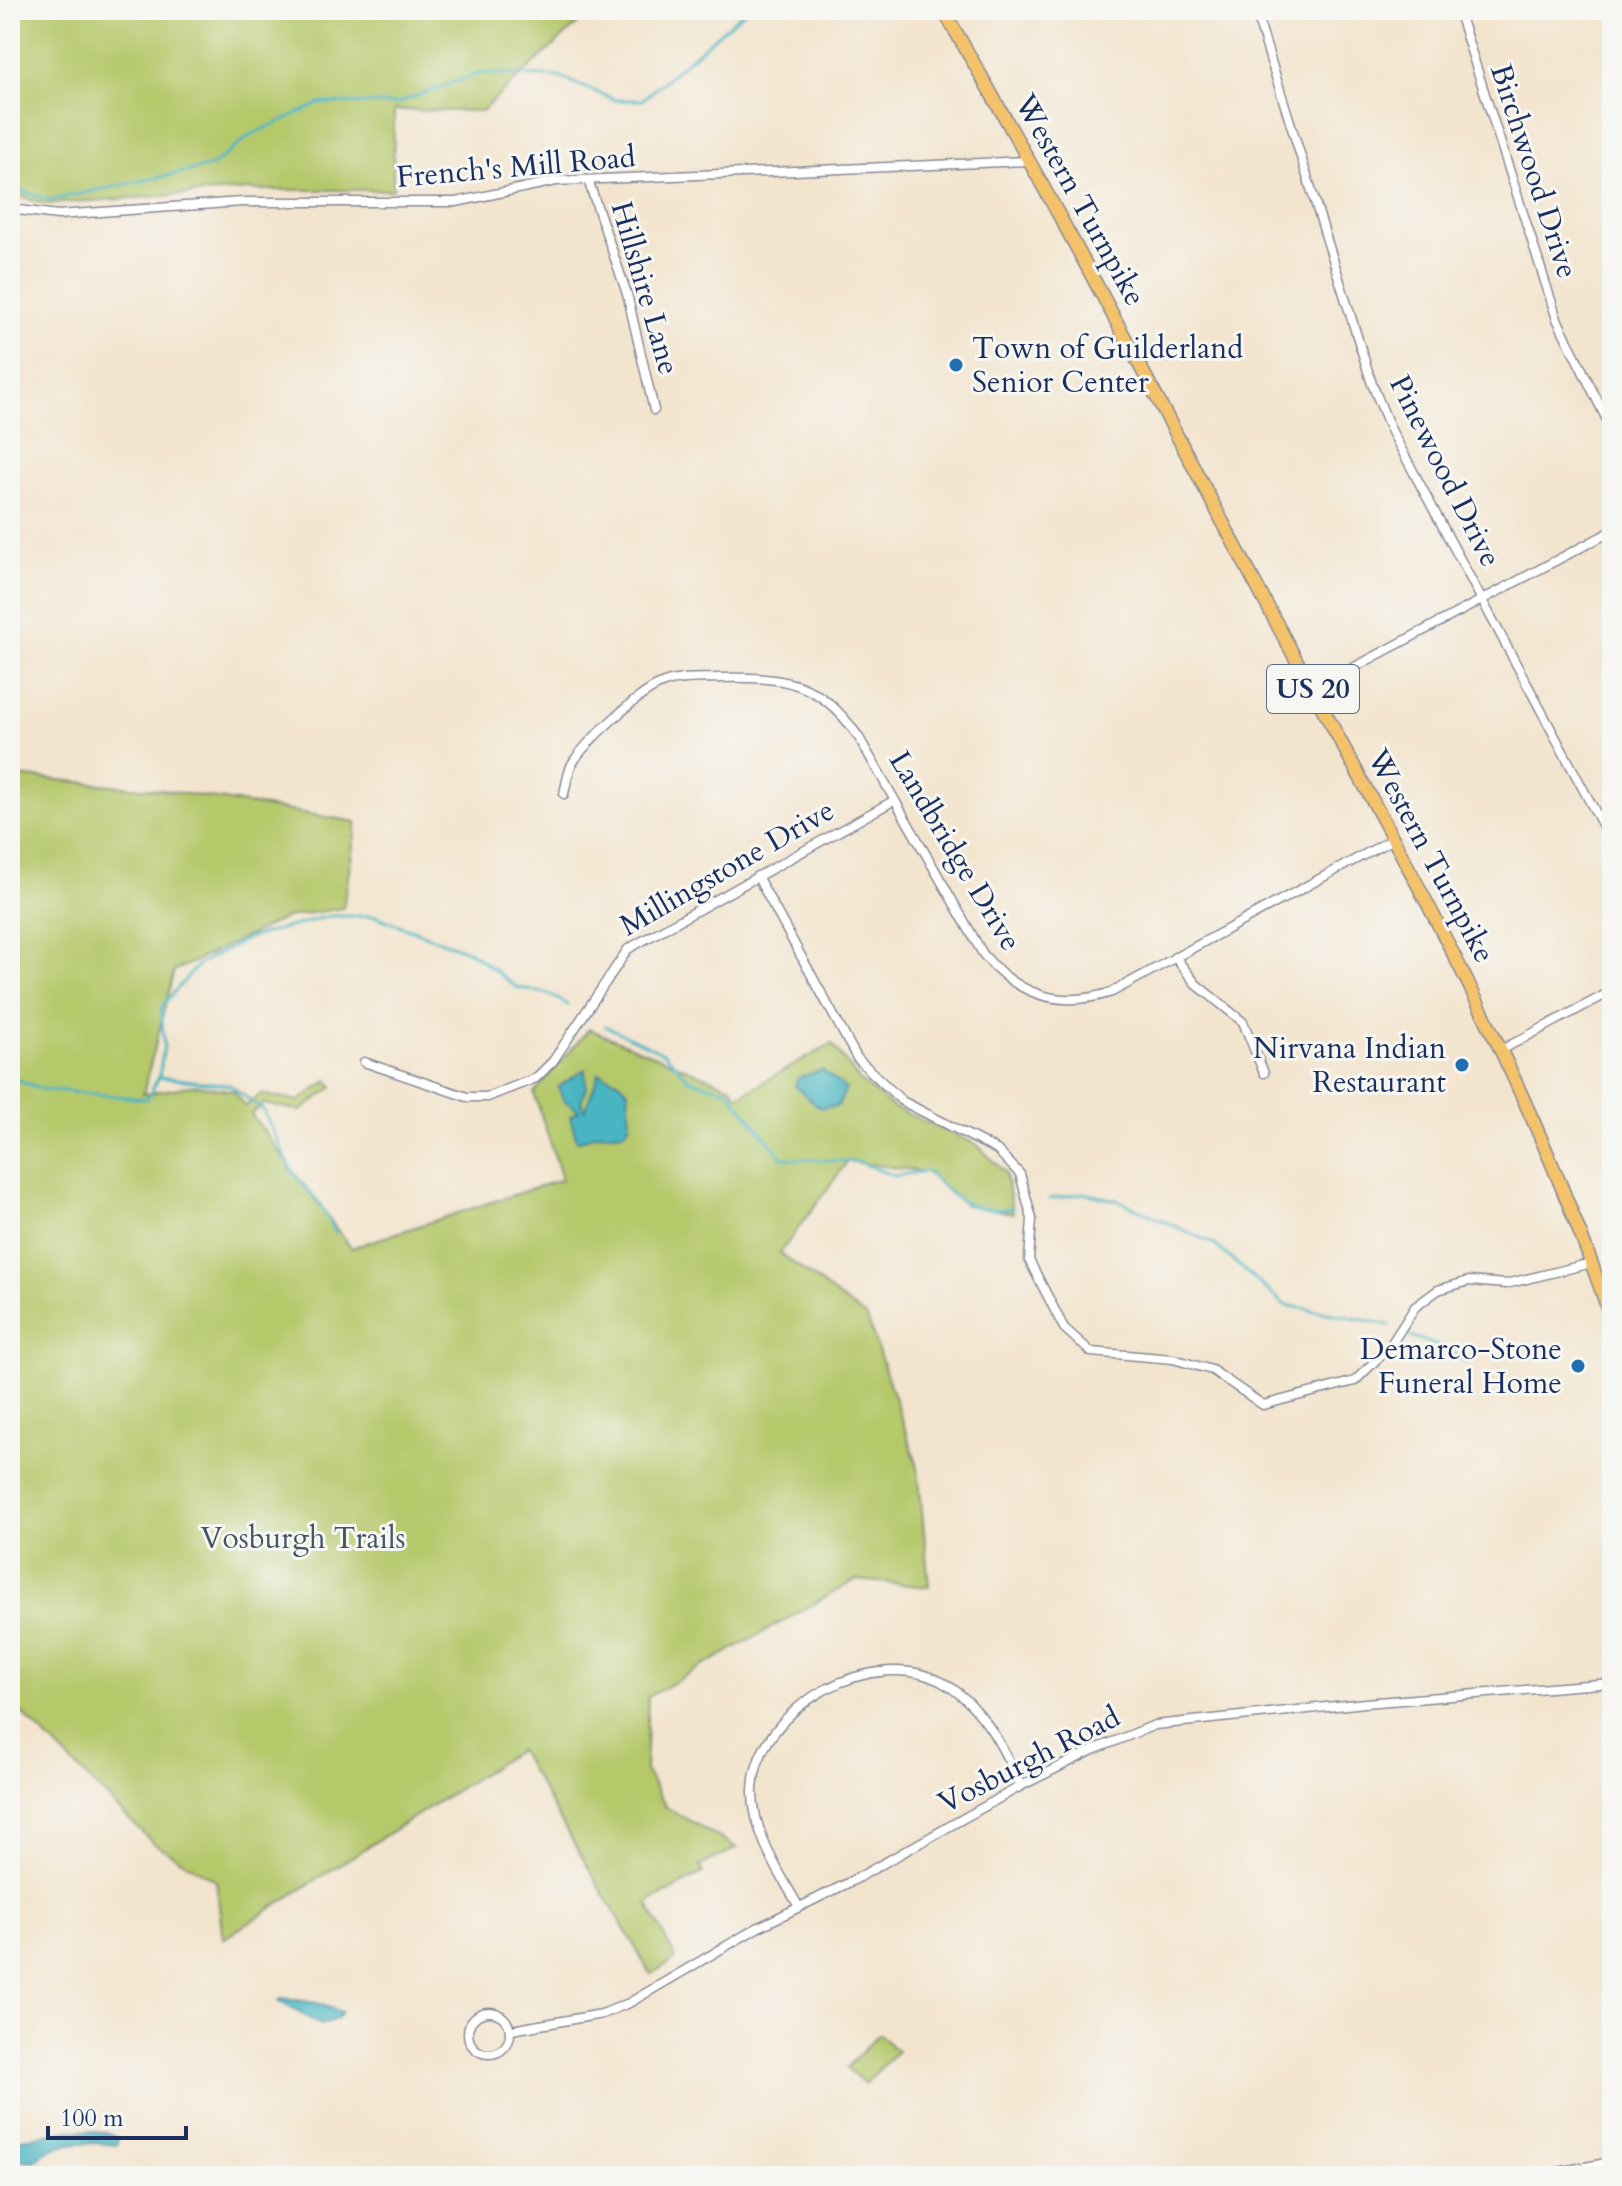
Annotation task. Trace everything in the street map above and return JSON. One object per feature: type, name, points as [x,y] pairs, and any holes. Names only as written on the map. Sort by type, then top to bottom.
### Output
[{"type":"main road","name":"Western Turnpike","points":[[943,10],[1313,689],[1503,1049],[1563,1183],[1612,1321]]},
{"type":"street","name":"Pinewood Drive","points":[[1255,10],[1372,384],[1391,430],[1612,843]]},
{"type":"street","name":"Birchwood Drive","points":[[1458,10],[1557,319],[1612,430]]},
{"type":"street","name":"French's Mill Road","points":[[10,209],[58,215],[242,202],[456,202],[556,181],[1028,161]]},
{"type":"street","name":"Hillshire Lane","points":[[588,180],[627,294],[654,410]]},
{"type":"street","points":[[1313,689],[1612,531]]},
{"type":"street","name":"Landbridge Drive","points":[[564,794],[572,764],[639,696],[664,683],[685,679],[772,678],[817,693],[844,716],[994,968],[1031,994],[1070,1001],[1112,992],[1393,839]]},
{"type":"street","name":"Millingstone Drive","points":[[364,1062],[467,1097],[487,1097],[536,1078],[553,1061],[628,949],[893,801]]},
{"type":"street","points":[[757,876],[857,1058],[902,1101],[997,1150],[1020,1174],[1032,1219],[1029,1260],[1064,1328],[1091,1352],[1173,1359],[1212,1370],[1263,1405],[1355,1381],[1390,1346],[1415,1307],[1438,1290],[1469,1281],[1506,1284],[1592,1263]]},
{"type":"street","points":[[1175,957],[1196,984],[1243,1022],[1264,1073]]},
{"type":"street","points":[[1503,1049],[1612,991]]},
{"type":"street","points":[[799,1907],[765,1842],[754,1808],[753,1788],[762,1755],[781,1726],[807,1700],[834,1684],[865,1673],[895,1671],[944,1683],[985,1719],[1021,1786]]},
{"type":"street","name":"Vosburgh Road","points":[[512,2030],[602,2014],[629,2003],[1021,1786],[1093,1750],[1155,1725],[1365,1703],[1612,1683]]},
{"type":"street","name":"Vosburgh Road","points":[[478,2015],[498,2015],[512,2030],[503,2047],[494,2053],[479,2051],[469,2043],[469,2026],[478,2015]]},
{"type":"street","points":[[1536,2176],[1612,2162]]},
{"type":"green space","points":[[10,10],[593,10],[482,111],[394,110],[393,190],[248,190],[46,204],[10,194]]},
{"type":"green space","name":"Vosburgh Trails","points":[[10,770],[16,776],[163,790],[357,822],[343,908],[287,917],[174,971],[143,1094],[196,1085],[234,1091],[245,1106],[261,1094],[299,1101],[328,1080],[333,1087],[301,1111],[264,1104],[251,1114],[351,1248],[562,1179],[534,1093],[589,1029],[732,1087],[738,1096],[832,1044],[860,1081],[894,1108],[976,1144],[1005,1172],[1013,1213],[965,1205],[926,1172],[848,1161],[780,1253],[867,1318],[918,1467],[929,1587],[856,1580],[648,1697],[645,1770],[666,1807],[737,1848],[700,1866],[703,1873],[647,1903],[676,1959],[651,1974],[519,1750],[223,1939],[216,1881],[153,1843],[10,1701]]},
{"type":"green space","points":[[879,2034],[897,2051],[865,2084],[847,2068]]},
{"type":"water","points":[[585,1069],[586,1087],[581,1102],[585,1110],[599,1073],[619,1081],[628,1091],[630,1124],[624,1132],[598,1134],[577,1141],[570,1116],[579,1111],[564,1100],[558,1087]]},
{"type":"water","points":[[822,1070],[846,1089],[838,1106],[820,1108],[795,1086],[798,1078]]},
{"type":"water","points":[[282,1998],[317,2003],[341,2012],[336,2019],[321,2025],[278,2001]]},
{"type":"water","points":[[68,2130],[106,2132],[118,2138],[117,2145],[73,2143],[53,2148],[35,2161],[10,2159],[10,2141]]},
{"type":"waterway","points":[[10,14],[17,10]]},
{"type":"waterway","points":[[10,188],[51,200],[212,166],[250,135],[321,103],[395,104],[480,73],[560,77],[615,100],[642,100],[746,10]]},
{"type":"waterway","points":[[159,1077],[164,1045],[161,1007],[199,964],[248,938],[329,916],[375,916],[472,953],[516,987],[549,994],[568,1005]]},
{"type":"waterway","points":[[605,1026],[664,1053],[690,1080],[728,1090],[782,1158],[859,1162],[894,1176],[927,1171],[965,1203],[986,1209],[1013,1208]]},
{"type":"waterway","points":[[10,1077],[42,1089],[147,1099],[159,1077],[230,1085],[263,1110],[292,1171],[320,1204],[335,1232]]},
{"type":"waterway","points":[[1049,1199],[1084,1193],[1120,1201],[1214,1244],[1285,1305],[1390,1325]]},
{"type":"waterway","points":[[1410,1336],[1447,1349],[1466,1362]]},
{"type":"place","name":"Town of Guilderland Senior Center","points":[[956,365]]},
{"type":"place","name":"Nirvana Indian Restaurant","points":[[1462,1065]]},
{"type":"place","name":"Demarco-Stone Funeral Home","points":[[1578,1366]]}]
